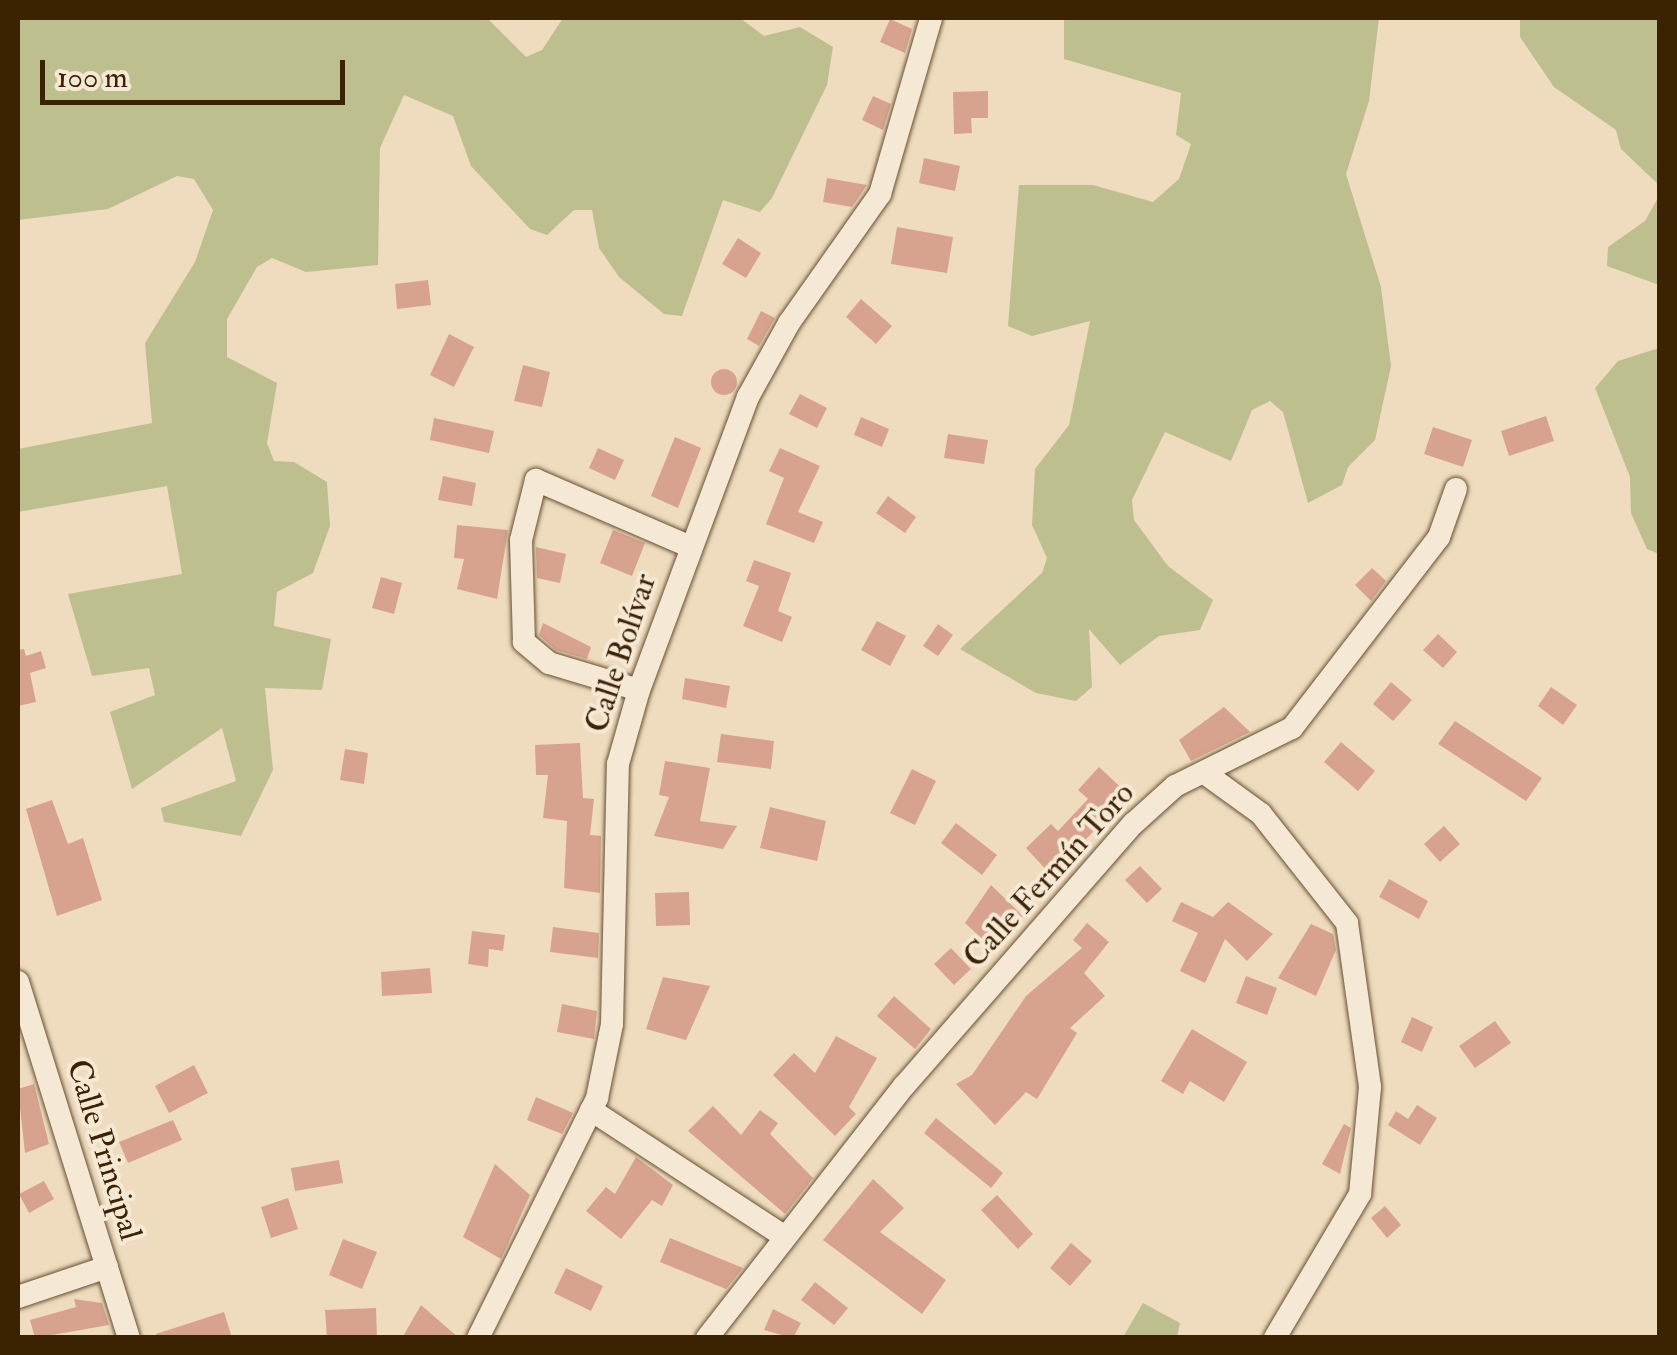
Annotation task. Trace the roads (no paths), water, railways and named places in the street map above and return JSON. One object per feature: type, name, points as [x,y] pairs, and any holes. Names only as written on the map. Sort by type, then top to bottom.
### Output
[{"type":"street","name":"Calle Bolívar","points":[[478,1338],[591,1110],[612,1024],[618,764],[640,690],[748,397],[799,307],[880,194],[931,18]]},
{"type":"street","points":[[640,690],[549,663],[524,642],[521,540],[536,480],[691,547]]},
{"type":"street","name":"Calle Fermín Toro","points":[[706,1338],[905,1085],[1133,824],[1175,786],[1206,774],[1292,728],[1440,537],[1456,490]]},
{"type":"street","points":[[1206,774],[1262,814],[1347,923],[1370,1086],[1360,1194],[1276,1338]]},
{"type":"street","name":"Calle Principal","points":[[18,982],[129,1338]]},
{"type":"street","points":[[591,1110],[786,1237]]},
{"type":"street","points":[[18,1297],[107,1267]]}]
